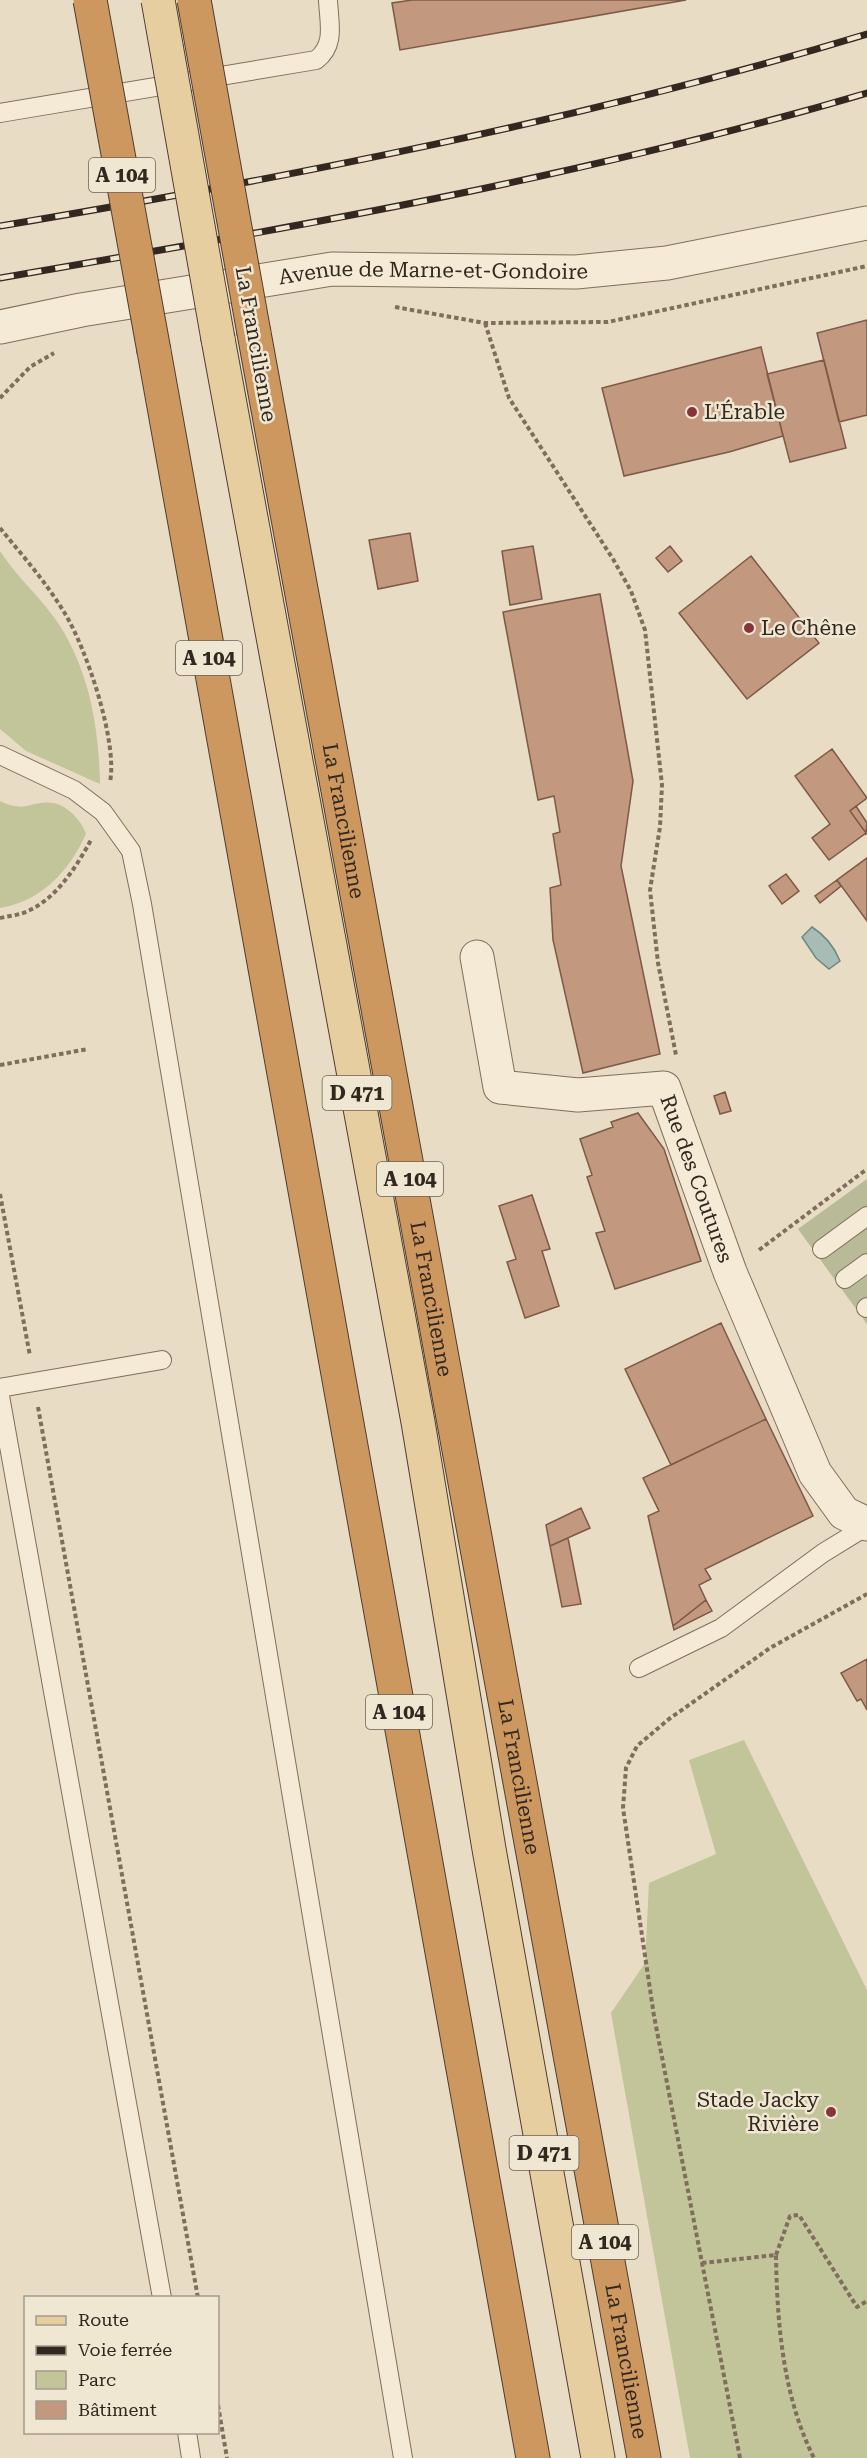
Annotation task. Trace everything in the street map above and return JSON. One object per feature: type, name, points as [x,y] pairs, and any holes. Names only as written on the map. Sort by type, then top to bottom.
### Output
[{"type":"highway","name":"A 104","points":[[90,0],[533,2458]]},
{"type":"highway","name":"La Francilienne","points":[[194,0],[644,2458]]},
{"type":"main road","name":"D 471","points":[[158,0],[218,339],[418,1422],[489,1849],[598,2458]]},
{"type":"street","name":"Avenue de Marne-et-Gondoire","points":[[0,327],[81,310],[332,269],[576,272],[667,263],[867,224]]},
{"type":"street","name":"Rue des Coutures","points":[[477,957],[500,1088],[578,1095],[664,1088],[730,1272],[815,1473],[844,1513],[867,1525]]},
{"type":"lane","points":[[0,113],[316,60],[326,53],[330,39],[328,0]]},
{"type":"lane","points":[[0,755],[74,790],[104,812],[130,851],[142,904],[403,2458]]},
{"type":"lane","points":[[822,1249],[867,1216]]},
{"type":"lane","points":[[844,1279],[867,1263]]},
{"type":"lane","points":[[0,1388],[162,1360]]},
{"type":"lane","points":[[0,1396],[162,2296]]},
{"type":"lane","points":[[639,1668],[721,1628],[823,1552],[867,1525]]},
{"type":"lane","points":[[187,2434],[191,2458]]},
{"type":"path","points":[[664,1088],[678,1065],[658,963],[650,890],[660,827],[662,785],[645,630],[631,591],[613,559],[509,398],[485,323],[608,321],[867,266]]},
{"type":"path","points":[[0,398],[30,367],[59,351]]},
{"type":"path","points":[[0,528],[65,613],[92,676],[109,737],[111,778],[104,812],[75,868],[52,895],[28,911],[0,918]]},
{"type":"path","points":[[0,1065],[88,1049]]},
{"type":"path","points":[[730,1272],[867,1169]]},
{"type":"path","points":[[0,1194],[198,2296]]},
{"type":"path","points":[[740,2458],[654,2016],[630,1870],[623,1808],[626,1768],[637,1746],[669,1719],[770,1648],[867,1594]]},
{"type":"path","points":[[814,2458],[802,2434],[784,2364],[776,2255],[790,2216],[800,2215],[857,2307],[867,2301]]},
{"type":"path","points":[[702,2263],[776,2255]]},
{"type":"path","points":[[219,2411],[227,2458]]},
{"type":"green space","points":[[0,551],[53,616],[79,663],[86,682],[95,723],[100,784],[26,751],[0,729]]},
{"type":"green space","points":[[0,801],[23,807],[45,803],[63,806],[73,814],[86,834],[71,860],[52,882],[29,899],[0,908]]},
{"type":"green space","points":[[867,1179],[867,1324],[798,1229]]},
{"type":"green space","points":[[744,1740],[867,1990],[867,2458],[690,2458],[611,2013],[645,1963],[649,1883],[716,1854],[689,1760]]},
{"type":"water","points":[[812,927],[829,942],[840,961],[829,969],[816,958],[802,937]]},
{"type":"building","points":[[412,0],[686,0],[400,50],[392,3]]},
{"type":"building","points":[[867,320],[867,415],[839,422],[817,333]]},
{"type":"building","name":"L'Érable","points":[[761,347],[783,436],[729,452],[624,476],[602,388]]},
{"type":"building","points":[[824,360],[846,448],[790,462],[767,374]]},
{"type":"building","points":[[410,533],[418,581],[378,589],[369,540]]},
{"type":"building","points":[[533,546],[542,599],[510,605],[502,551]]},
{"type":"building","points":[[670,546],[682,561],[668,572],[656,558]]},
{"type":"building","name":"Le Chêne","points":[[751,556],[819,643],[747,699],[679,613]]},
{"type":"building","points":[[600,594],[633,781],[621,866],[660,1054],[583,1073],[553,940],[550,888],[561,885],[553,834],[560,832],[554,796],[538,800],[503,612]]},
{"type":"building","points":[[832,749],[867,798],[850,811],[866,833],[829,860],[812,838],[830,824],[795,776]]},
{"type":"building","points":[[856,806],[867,823],[866,833],[850,811]]},
{"type":"building","points":[[867,858],[867,921],[837,880]]},
{"type":"building","points":[[786,874],[799,891],[782,904],[769,886]]},
{"type":"building","points":[[837,880],[841,886],[820,903],[815,896]]},
{"type":"building","points":[[725,1092],[731,1111],[720,1114],[714,1096]]},
{"type":"building","points":[[638,1113],[664,1149],[701,1261],[615,1289],[596,1233],[605,1231],[587,1177],[592,1175],[580,1139],[613,1127],[611,1122]]},
{"type":"building","points":[[532,1195],[550,1249],[542,1251],[559,1306],[525,1318],[507,1262],[516,1259],[499,1206]]},
{"type":"building","points":[[721,1323],[766,1419],[671,1465],[625,1369]]},
{"type":"building","points":[[766,1419],[813,1516],[705,1569],[711,1579],[699,1585],[706,1600],[673,1626],[648,1516],[659,1511],[643,1478]]},
{"type":"building","points":[[581,1508],[590,1528],[550,1546],[546,1525]]},
{"type":"building","points":[[568,1538],[581,1604],[562,1607],[550,1546]]},
{"type":"building","points":[[706,1600],[712,1611],[674,1630],[673,1626]]},
{"type":"building","points":[[867,1659],[867,1710],[861,1699],[857,1701],[841,1673]]},
{"type":"railway","points":[[0,226],[328,166],[545,120],[760,65],[867,34]]},
{"type":"railway","points":[[0,278],[328,220],[545,175],[760,123],[867,93]]},
{"type":"place","name":"L'Érable","points":[[692,412]]},
{"type":"place","name":"Le Chêne","points":[[749,628]]},
{"type":"place","name":"Stade Jacky Rivière","points":[[831,2112]]}]
